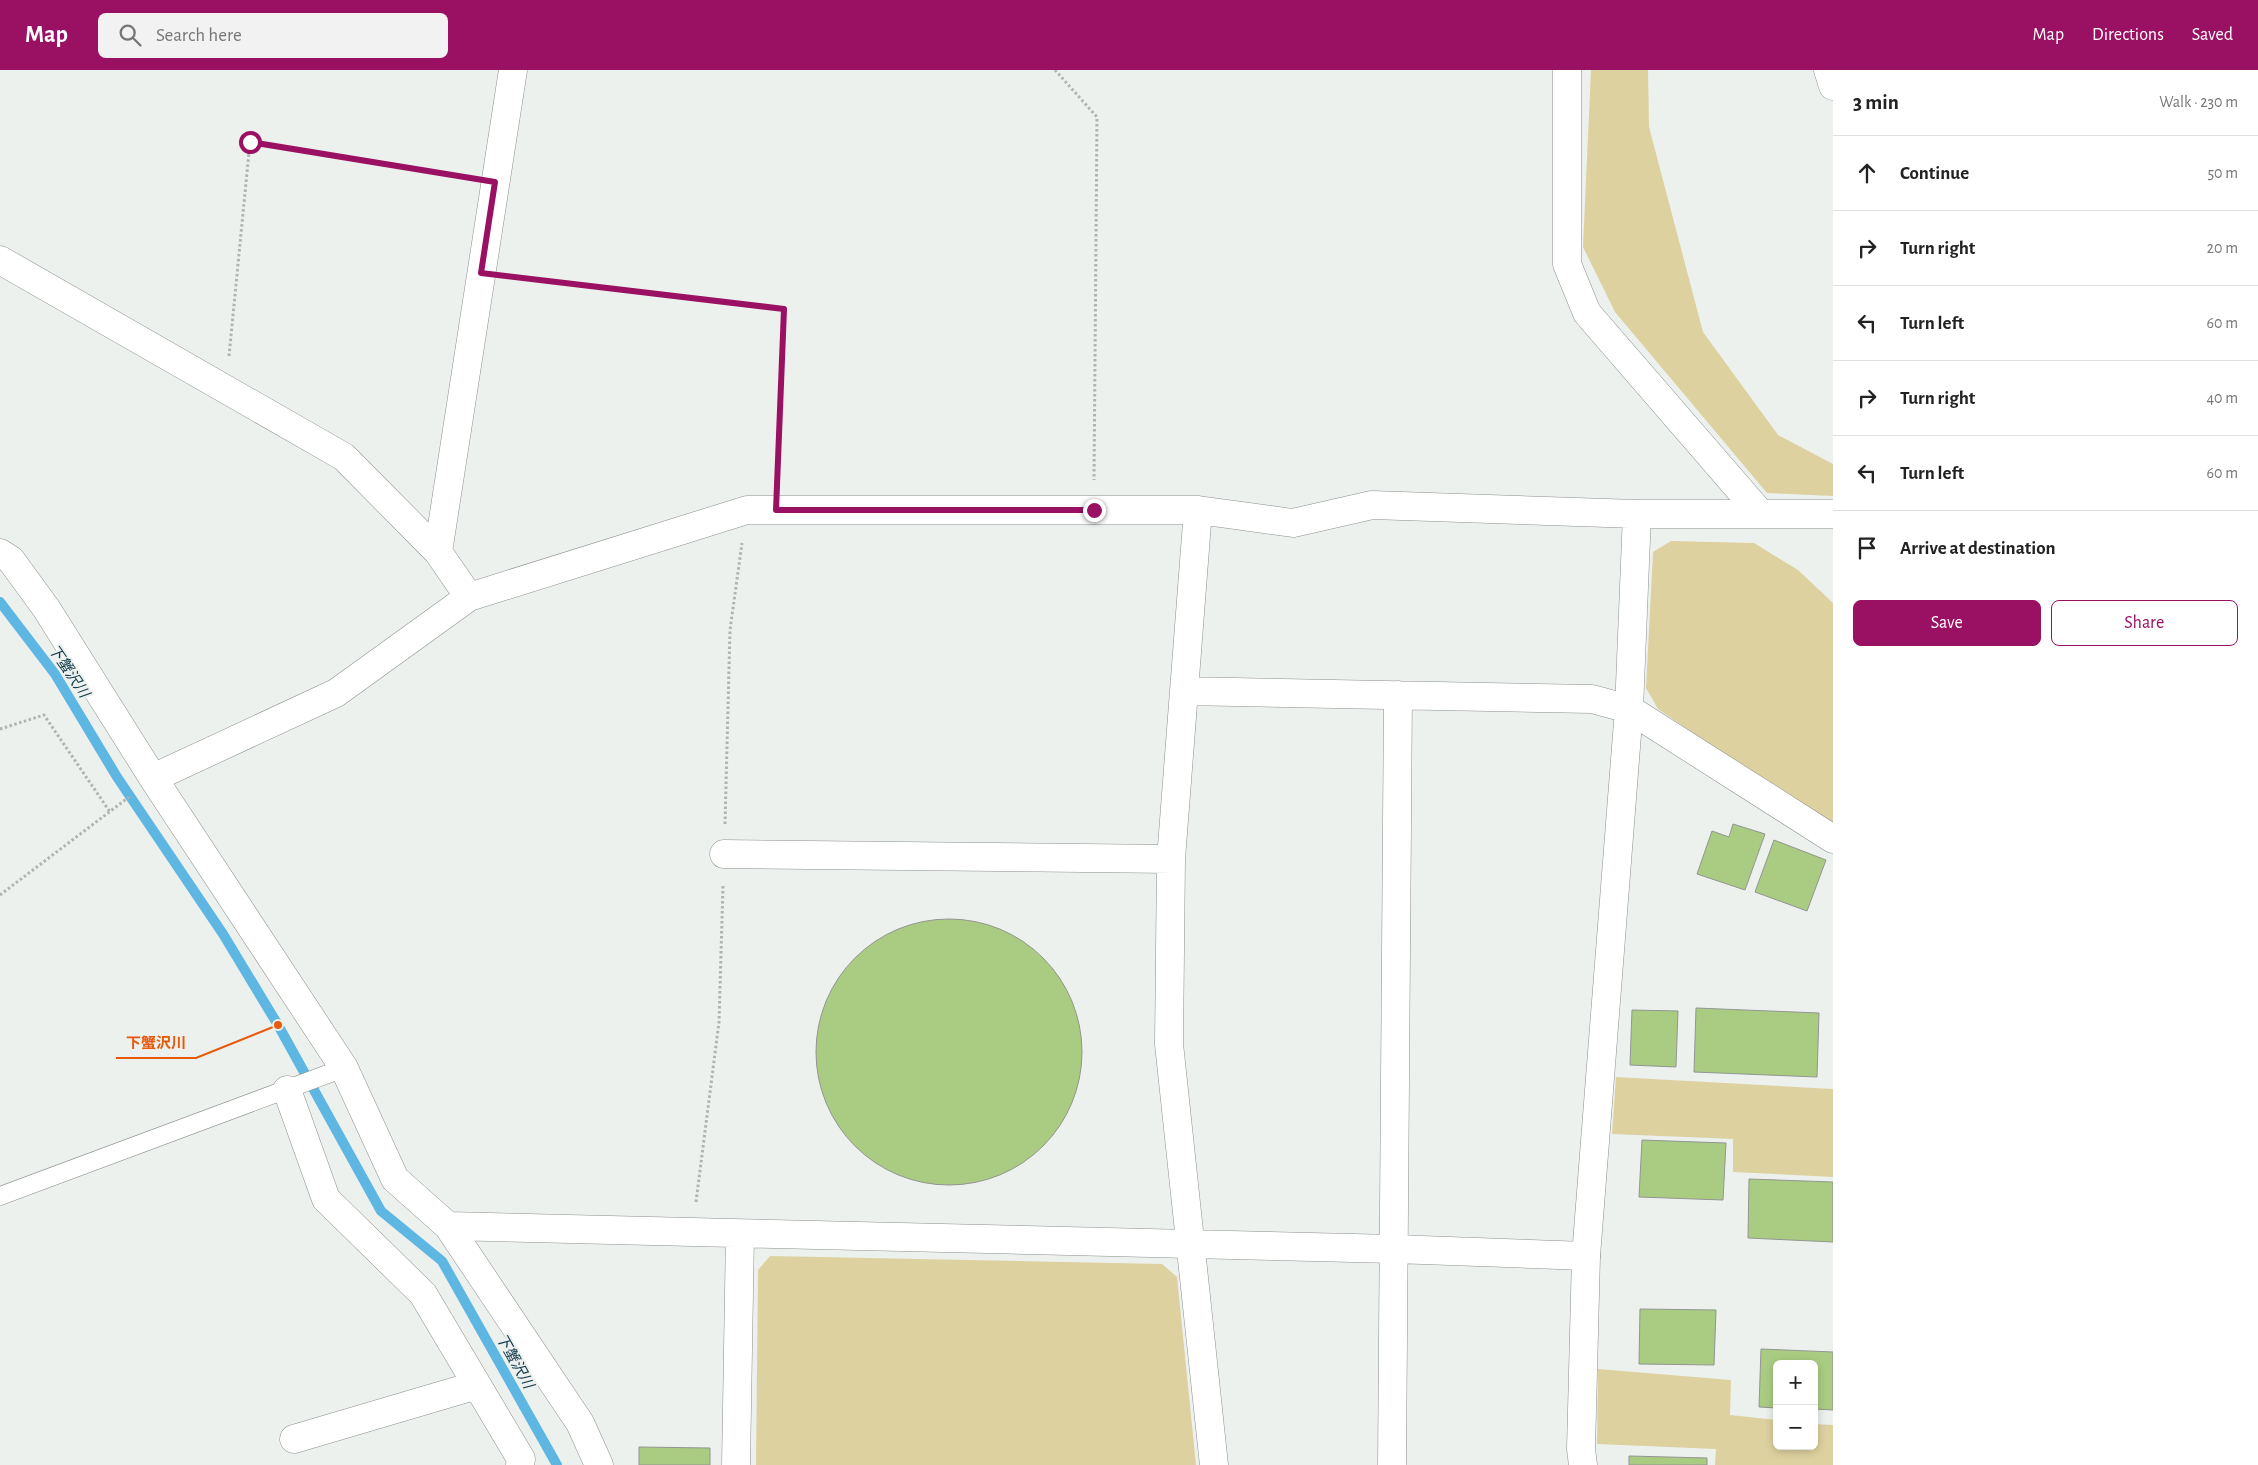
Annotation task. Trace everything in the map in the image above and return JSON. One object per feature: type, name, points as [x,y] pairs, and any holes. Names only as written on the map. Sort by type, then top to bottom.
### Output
[{"type":"street","points":[[438,552],[513,70]]},
{"type":"street","points":[[1567,70],[1567,264],[1587,313],[1760,512]]},
{"type":"street","points":[[1828,70],[1833,86]]},
{"type":"street","points":[[0,260],[344,457],[438,552],[469,597]]},
{"type":"street","points":[[153,778],[336,693],[469,597],[747,510],[1198,510],[1293,523],[1372,505],[1637,514],[1760,512],[1833,514]]},
{"type":"street","points":[[1198,510],[1171,859],[1169,1044],[1192,1244],[1214,1465]]},
{"type":"street","points":[[1583,1465],[1581,1450],[1586,1256],[1629,709],[1637,514]]},
{"type":"street","points":[[0,553],[10,560],[46,608],[153,778],[344,1068],[395,1179],[448,1226],[580,1424],[599,1465]]},
{"type":"street","points":[[1184,691],[1592,699],[1629,709],[1833,839]]},
{"type":"street","points":[[1392,1465],[1398,695]]},
{"type":"street","points":[[724,854],[1171,859]]},
{"type":"street","points":[[287,1090],[326,1199],[423,1294],[521,1459],[520,1465]]},
{"type":"street","points":[[448,1226],[1394,1249],[1586,1256]]},
{"type":"street","points":[[736,1465],[740,1234]]},
{"type":"street","points":[[294,1440],[477,1385]]},
{"type":"lane","points":[[0,1196],[344,1068]]},
{"type":"path","points":[[1055,70],[1097,117],[1094,510]]},
{"type":"path","points":[[226,389],[250,142],[495,182]]},
{"type":"path","points":[[481,273],[784,309],[776,510]]},
{"type":"path","points":[[0,729],[44,715],[110,812]]},
{"type":"path","points":[[0,895],[153,778]]},
{"type":"shaded area","points":[[1591,70],[1648,70],[1649,127],[1703,332],[1778,435],[1833,464],[1833,496],[1767,493],[1615,312],[1583,247]]},
{"type":"shaded area","points":[[1671,541],[1754,543],[1798,570],[1833,603],[1833,828],[1658,709],[1646,688],[1653,552]]},
{"type":"shaded area","points":[[1616,1077],[1833,1089],[1833,1177],[1733,1172],[1733,1139],[1612,1134]]},
{"type":"shaded area","points":[[770,1256],[1162,1264],[1177,1277],[1196,1465],[756,1465],[758,1270]]},
{"type":"shaded area","points":[[1598,1369],[1731,1380],[1730,1415],[1773,1420],[1773,1450],[1818,1450],[1818,1424],[1833,1425],[1833,1465],[1715,1465],[1716,1449],[1597,1444]]},
{"type":"building","points":[[1733,824],[1765,834],[1745,890],[1697,874],[1712,831],[1729,837]]},
{"type":"building","points":[[1774,840],[1826,860],[1807,911],[1755,892]]},
{"type":"building","points":[[936,919],[962,919],[1000,929],[1023,941],[1043,958],[1060,978],[1072,1001],[1080,1026],[1082,1052],[1080,1078],[1072,1103],[1060,1126],[1043,1146],[1023,1163],[1000,1175],[975,1183],[936,1185],[910,1179],[886,1169],[865,1155],[846,1136],[832,1115],[822,1091],[816,1065],[816,1039],[822,1013],[832,989],[846,968],[865,949],[886,935],[910,925]]},
{"type":"building","points":[[1696,1008],[1819,1013],[1817,1077],[1694,1072]]},
{"type":"building","points":[[1632,1010],[1678,1011],[1676,1067],[1630,1065]]},
{"type":"building","points":[[1642,1140],[1726,1143],[1723,1200],[1639,1197]]},
{"type":"building","points":[[1749,1179],[1833,1182],[1833,1242],[1748,1238]]},
{"type":"building","points":[[1640,1309],[1716,1310],[1714,1365],[1639,1364]]},
{"type":"building","points":[[1761,1349],[1833,1352],[1833,1410],[1818,1409],[1818,1360],[1773,1360],[1773,1408],[1759,1407]]},
{"type":"building","points":[[639,1447],[710,1448],[710,1465],[639,1465]]},
{"type":"building","points":[[1629,1456],[1707,1458],[1707,1465],[1629,1465]]},
{"type":"waterway","name":"下蟹沢川","points":[[0,602],[55,674],[117,777],[223,934],[278,1025],[381,1211],[442,1261],[557,1465]]},
{"type":"place","name":"下蟹沢川","points":[[278,1025]]},
{"type":"route","points":[[250,142],[495,182],[481,273],[784,309],[776,510],[1094,510]]}]
